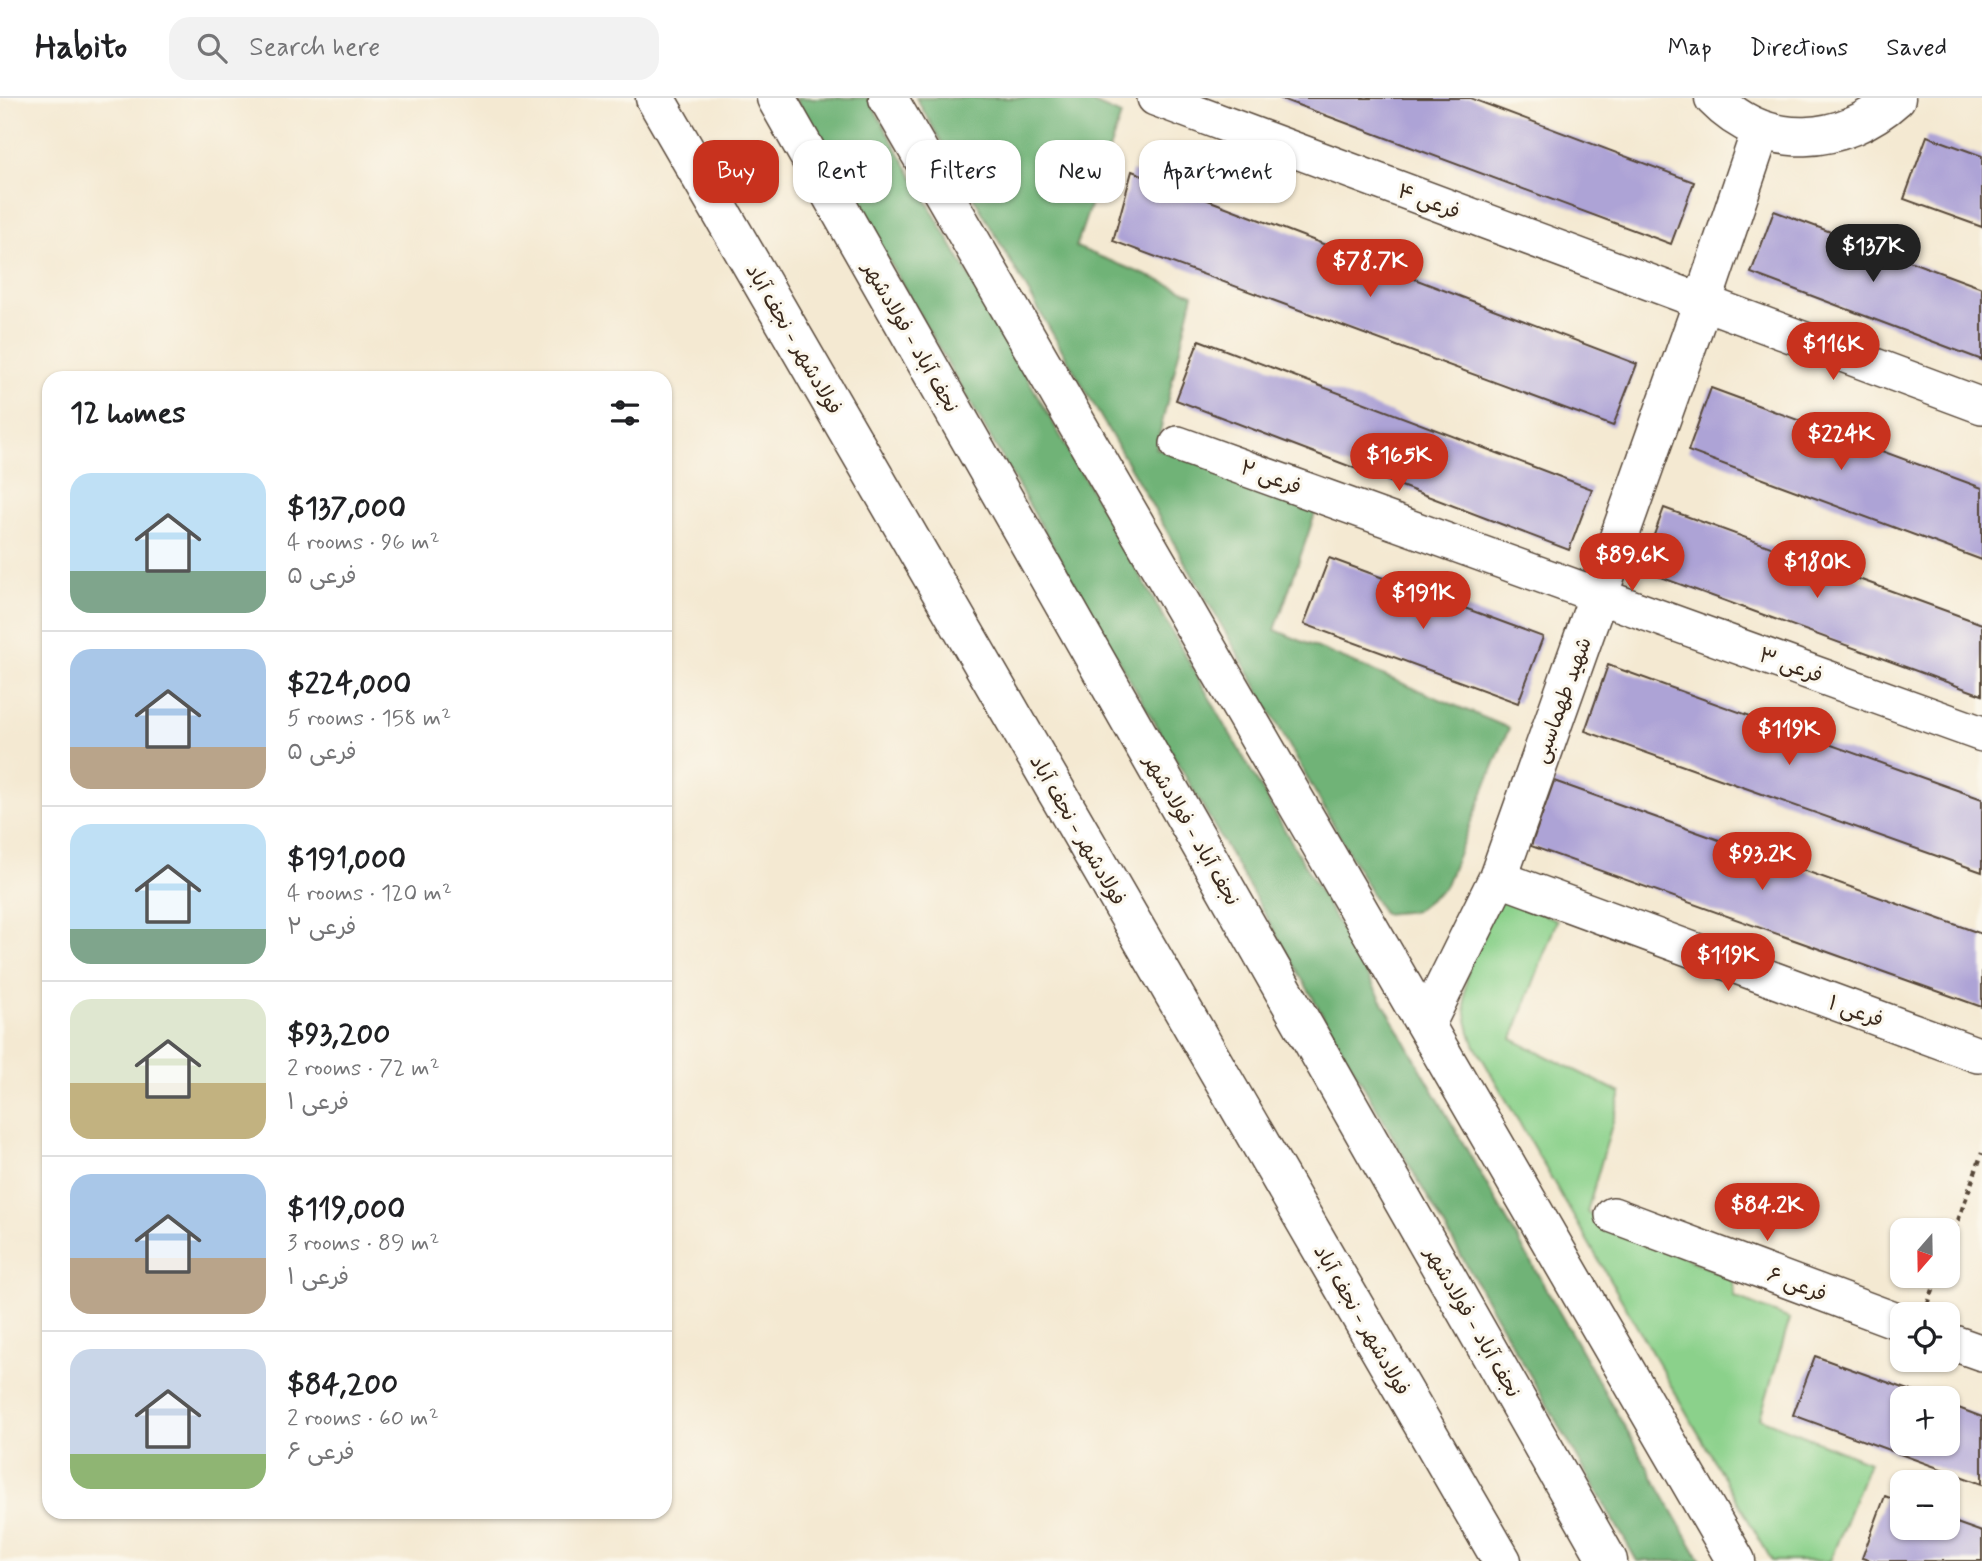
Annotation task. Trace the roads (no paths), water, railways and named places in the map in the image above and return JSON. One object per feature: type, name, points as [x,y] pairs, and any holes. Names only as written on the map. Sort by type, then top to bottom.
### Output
[{"type":"main road","name":"فولادشهر - نجف آباد","points":[[655,98],[1502,1561]]},
{"type":"main road","name":"نجف آباد - فولادشهر","points":[[775,98],[1608,1561]]},
{"type":"main road","points":[[888,98],[1736,1561]]},
{"type":"main road","points":[[1714,98],[1727,111],[1761,130],[1800,137],[1840,133],[1876,116],[1896,98]]},
{"type":"main road","name":"شهید طهماسبی","points":[[1426,1024],[1498,878],[1600,595],[1761,130]]},
{"type":"street","name":"فرعی ۴","points":[[1155,98],[1199,106],[1702,304],[1982,406]]},
{"type":"street","name":"فرعی ۲","points":[[1178,444],[1600,595]]},
{"type":"street","name":"فرعی ۳","points":[[1600,595],[1982,734]]},
{"type":"street","name":"فرعی ۱","points":[[1498,878],[1978,1055]]},
{"type":"street","name":"فرعی ۶","points":[[1613,1215],[1890,1319]]},
{"type":"street","points":[[1960,1345],[1982,1353]]}]
